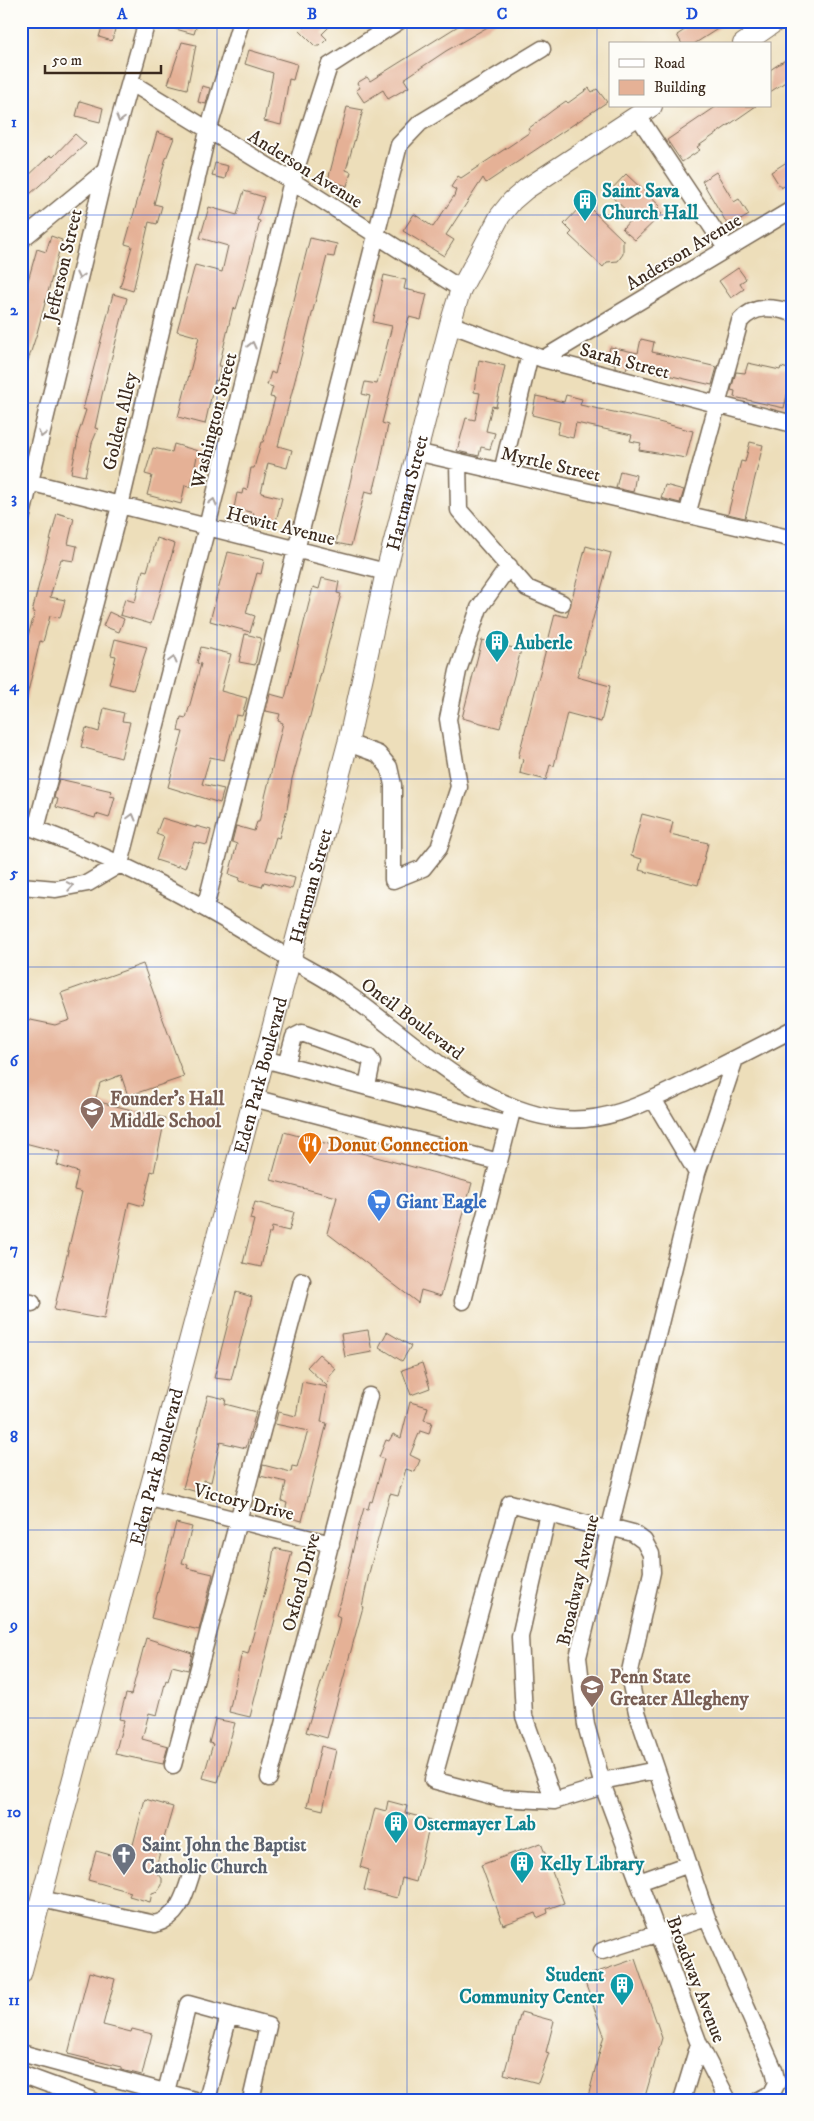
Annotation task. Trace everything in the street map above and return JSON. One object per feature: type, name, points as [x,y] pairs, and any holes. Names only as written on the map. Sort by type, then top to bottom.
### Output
[{"type":"main road","points":[[746,42],[776,21]]},
{"type":"main road","name":"Hartman Street","points":[[290,959],[348,743],[386,572],[416,452],[461,289],[500,216],[512,201],[526,189],[645,111]]},
{"type":"main road","name":"Eden Park Boulevard","points":[[21,1974],[290,959]]},
{"type":"street","name":"Jefferson Street","points":[[21,519],[26,481],[105,171],[147,21]]},
{"type":"street","name":"Golden Alley","points":[[29,827],[120,506],[208,130],[241,21]]},
{"type":"street","name":"Washington Street","points":[[120,864],[207,527],[292,181],[329,66],[399,21]]},
{"type":"street","points":[[205,908],[399,145],[420,124],[542,49]]},
{"type":"street","name":"Anderson Avenue","points":[[130,82],[292,181],[461,289]]},
{"type":"street","points":[[645,111],[726,248]]},
{"type":"street","points":[[21,240],[105,171]]},
{"type":"street","name":"Anderson Avenue","points":[[537,356],[793,209]]},
{"type":"street","points":[[682,514],[717,404],[740,321],[746,314],[758,309],[773,307],[793,313]]},
{"type":"street","name":"Sarah Street","points":[[450,324],[537,356],[793,424]]},
{"type":"street","points":[[502,472],[537,356]]},
{"type":"street","name":"Myrtle Street","points":[[416,452],[793,539]]},
{"type":"street","points":[[458,462],[459,510],[527,588],[562,603]]},
{"type":"street","name":"Hewitt Avenue","points":[[26,481],[386,572]]},
{"type":"street","points":[[348,743],[378,754],[389,767],[393,785],[393,880],[423,868],[439,848],[459,787],[448,719],[458,671],[479,608],[509,566]]},
{"type":"street","name":"Oneil Boulevard","points":[[29,827],[120,864],[205,908],[336,986],[474,1088],[513,1108],[549,1119],[585,1119],[624,1111],[653,1099],[793,1029]]},
{"type":"street","points":[[21,886],[56,889],[88,883],[120,864]]},
{"type":"street","points":[[286,1065],[294,1037],[302,1033],[368,1057],[372,1062],[367,1086]]},
{"type":"street","points":[[264,1059],[508,1125]]},
{"type":"street","name":"Broadway Avenue","points":[[728,2100],[699,2044],[603,1784],[586,1725],[578,1657],[697,1173],[735,1059]]},
{"type":"street","points":[[253,1098],[499,1162]]},
{"type":"street","points":[[653,1099],[697,1173]]},
{"type":"street","points":[[463,1301],[513,1108]]},
{"type":"street","points":[[173,1765],[302,1280]]},
{"type":"street","name":"Oxford Drive","points":[[269,1778],[332,1544],[369,1396]]},
{"type":"street","name":"Victory Drive","points":[[146,1497],[332,1544]]},
{"type":"street","points":[[656,1770],[603,1784],[554,1801],[500,1798],[433,1780],[510,1503],[633,1533],[644,1541],[651,1554],[652,1572],[629,1676],[636,1712],[689,1864],[707,1918],[774,2070],[777,2083],[772,2093],[759,2100]]},
{"type":"street","points":[[548,1513],[520,1637],[524,1716],[554,1801]]},
{"type":"street","points":[[639,1882],[689,1864]]},
{"type":"street","points":[[41,1899],[155,1924],[171,1916],[183,1902],[192,1872]]},
{"type":"street","points":[[602,1951],[707,1918]]},
{"type":"street","points":[[166,2092],[188,2004],[268,2026],[251,2100]]},
{"type":"street","points":[[207,2100],[229,2015]]},
{"type":"street","points":[[682,2100],[699,2044]]},
{"type":"street","points":[[21,2053],[194,2100]]},
{"type":"street","points":[[21,2074],[73,2097],[92,2100]]},
{"type":"building","points":[[104,21],[117,21],[112,41],[99,37]]},
{"type":"building","points":[[162,21],[198,21],[194,34],[161,25]]},
{"type":"building","points":[[310,21],[335,21],[322,34],[327,39],[320,46],[315,46],[300,31]]},
{"type":"building","points":[[466,21],[498,21],[446,51],[404,79],[409,87],[388,99],[383,90],[364,102],[356,90],[360,88],[357,83],[367,77],[370,81]]},
{"type":"building","points":[[698,21],[730,21],[697,42],[681,42],[677,35]]},
{"type":"building","points":[[182,42],[196,45],[187,89],[168,84]]},
{"type":"building","points":[[249,50],[297,64],[293,80],[289,79],[281,125],[264,121],[273,73],[245,64]]},
{"type":"building","points":[[793,55],[793,77],[772,91],[772,69]]},
{"type":"building","points":[[202,86],[210,88],[206,104],[198,102]]},
{"type":"building","points":[[589,88],[592,92],[597,89],[607,102],[486,183],[483,178],[446,235],[454,240],[444,256],[403,231],[414,214],[433,227],[454,196],[456,190],[451,187],[458,176],[461,178],[511,145],[530,132],[528,129],[553,110],[566,101],[568,103]]},
{"type":"building","points":[[80,101],[103,108],[100,122],[76,116]]},
{"type":"building","points":[[347,107],[363,110],[346,170],[351,172],[347,186],[328,180]]},
{"type":"building","points":[[714,108],[753,108],[697,147],[700,150],[682,162],[667,140]]},
{"type":"building","points":[[157,132],[174,138],[165,161],[154,204],[162,206],[157,224],[149,222],[133,291],[120,287],[132,246],[125,244]]},
{"type":"building","points":[[75,134],[86,144],[21,202],[21,183],[50,155],[53,157]]},
{"type":"building","points":[[793,158],[793,181],[781,188],[771,172]]},
{"type":"building","points":[[215,163],[228,166],[225,179],[212,176]]},
{"type":"building","points":[[716,172],[734,202],[739,199],[749,215],[729,227],[702,181]]},
{"type":"building","points":[[626,174],[660,206],[657,209],[662,214],[635,240],[622,229],[633,217],[608,193]]},
{"type":"building","points":[[244,191],[264,197],[257,220],[260,221],[236,309],[233,308],[219,366],[222,366],[217,381],[215,380],[205,424],[178,417],[199,337],[177,331],[195,265],[222,272],[228,246],[200,238],[209,207],[237,215]]},
{"type":"building","points":[[581,206],[589,214],[592,210],[623,240],[623,254],[618,261],[607,262],[603,267],[569,235],[572,232],[564,224]]},
{"type":"building","points":[[51,236],[62,240],[37,333],[24,373],[21,372],[21,325],[27,301],[21,300],[21,283],[27,284],[37,249],[46,252]]},
{"type":"building","points":[[310,238],[337,244],[334,257],[327,256],[278,446],[292,450],[287,468],[268,463],[261,493],[282,498],[275,525],[252,519],[254,513],[234,508],[237,493],[242,494],[243,489],[247,490],[251,468],[254,468],[261,442],[263,442],[275,398],[270,397],[273,387],[267,385],[271,372],[275,374]]},
{"type":"building","points":[[738,268],[746,279],[740,283],[744,289],[731,298],[719,281]]},
{"type":"building","points":[[384,275],[406,280],[404,289],[427,294],[421,320],[409,317],[382,423],[388,425],[373,493],[365,491],[351,546],[336,543],[370,396],[362,394],[365,382],[377,384],[392,326],[373,322]]},
{"type":"building","points":[[113,294],[127,298],[102,395],[95,428],[98,429],[92,443],[85,476],[71,473],[77,438],[86,410],[83,409]]},
{"type":"building","points":[[641,339],[654,342],[652,352],[717,367],[712,385],[627,366],[626,370],[615,367],[615,363],[607,362],[610,347],[638,353]]},
{"type":"building","points":[[479,360],[505,366],[496,407],[492,406],[486,431],[495,433],[490,449],[481,447],[479,456],[457,451],[466,418],[475,420],[480,393],[474,392]]},
{"type":"building","points":[[748,363],[780,370],[781,367],[793,370],[784,408],[734,397],[735,391],[731,390],[736,372],[745,373]]},
{"type":"building","points":[[566,395],[582,399],[580,405],[693,431],[686,458],[639,450],[641,443],[630,441],[632,435],[576,423],[573,438],[557,434],[560,422],[532,415],[536,396],[564,402]]},
{"type":"building","points":[[750,442],[763,445],[745,518],[728,514],[741,461],[745,462]]},
{"type":"building","points":[[174,444],[198,451],[191,487],[185,485],[181,504],[147,495],[152,476],[145,474],[153,448],[172,452]]},
{"type":"building","points":[[620,471],[636,475],[633,492],[616,488]]},
{"type":"building","points":[[665,485],[684,490],[680,503],[661,498]]},
{"type":"building","points":[[57,513],[74,518],[68,544],[77,546],[74,561],[61,559],[50,597],[65,600],[60,618],[50,616],[43,642],[40,641],[26,700],[21,700],[21,648],[24,649],[35,612],[32,612]]},
{"type":"building","points":[[157,538],[175,544],[151,624],[120,615],[125,599],[135,602],[143,570],[147,571]]},
{"type":"building","name":"Auberle","points":[[586,546],[611,553],[577,677],[610,686],[601,722],[567,713],[554,766],[550,765],[546,780],[520,773],[523,759],[518,758],[555,614],[567,617]]},
{"type":"building","points":[[228,552],[264,560],[261,574],[257,573],[246,613],[255,616],[250,632],[210,621]]},
{"type":"building","points":[[322,578],[339,582],[337,593],[341,594],[292,779],[287,809],[279,838],[276,837],[266,870],[295,878],[292,889],[264,882],[262,887],[239,881],[240,878],[229,874],[237,844],[232,842],[236,826],[254,831],[257,822],[259,822],[283,723],[278,721],[280,714],[266,711],[270,694],[285,698],[313,587],[319,589]]},
{"type":"building","points":[[109,612],[124,619],[119,632],[103,626]]},
{"type":"building","points":[[245,634],[261,638],[255,665],[239,662]]},
{"type":"building","points":[[115,639],[147,647],[133,690],[109,684],[116,656],[111,655]]},
{"type":"building","points":[[482,640],[521,650],[500,728],[462,718]]},
{"type":"building","points":[[201,647],[231,654],[221,691],[247,698],[242,716],[236,715],[224,760],[210,757],[202,784],[224,789],[220,803],[168,787],[183,732],[178,731],[181,717],[186,718],[201,664],[197,663]]},
{"type":"building","points":[[104,708],[124,713],[122,721],[130,722],[121,758],[81,747],[86,728],[99,732]]},
{"type":"building","points":[[59,779],[112,791],[110,796],[115,797],[109,818],[96,814],[95,818],[56,807],[58,799],[54,798]]},
{"type":"building","points":[[642,814],[673,822],[670,834],[708,843],[698,885],[639,870],[642,859],[631,856]]},
{"type":"building","points":[[162,818],[196,828],[196,826],[211,830],[207,845],[194,842],[185,868],[156,860],[164,837],[156,834]]},
{"type":"building","name":"Founder's Hall Middle School","points":[[143,964],[184,1077],[128,1096],[121,1075],[100,1083],[95,1101],[165,1118],[154,1172],[151,1171],[143,1206],[129,1202],[104,1319],[54,1310],[82,1192],[74,1190],[78,1172],[57,1165],[60,1152],[21,1142],[21,1018],[55,1025],[70,1020],[61,993]]},
{"type":"building","points":[[284,1132],[472,1183],[441,1296],[421,1290],[418,1303],[327,1233],[337,1197],[271,1180]]},
{"type":"building","points":[[255,1202],[294,1212],[289,1231],[272,1227],[261,1267],[243,1263],[254,1220],[250,1219]]},
{"type":"building","points":[[236,1292],[252,1297],[231,1380],[214,1378]]},
{"type":"building","points":[[368,1330],[372,1352],[345,1357],[341,1334]]},
{"type":"building","points":[[387,1332],[411,1346],[402,1361],[379,1347]]},
{"type":"building","points":[[319,1354],[336,1369],[329,1377],[327,1386],[307,1367]]},
{"type":"building","points":[[422,1363],[430,1388],[411,1395],[402,1370]]},
{"type":"building","points":[[302,1382],[327,1387],[321,1422],[327,1423],[302,1521],[284,1516],[287,1503],[282,1501],[286,1482],[260,1476],[263,1465],[291,1472],[292,1466],[297,1467],[308,1431],[275,1424],[278,1412],[296,1416]]},
{"type":"building","points":[[208,1395],[226,1399],[225,1404],[256,1412],[246,1448],[220,1442],[211,1482],[204,1480],[201,1493],[183,1488]]},
{"type":"building","points":[[410,1402],[428,1407],[424,1420],[432,1422],[429,1434],[420,1431],[410,1455],[420,1460],[415,1472],[406,1469],[398,1496],[390,1494],[369,1573],[363,1607],[327,1738],[306,1732],[338,1628],[340,1617],[336,1615],[357,1532],[364,1508],[368,1509],[370,1501],[372,1502],[384,1459],[379,1457],[386,1440],[389,1441],[393,1434],[401,1438]]},
{"type":"building","points":[[176,1523],[192,1527],[182,1563],[188,1564],[187,1568],[213,1574],[199,1630],[151,1618]]},
{"type":"building","points":[[274,1548],[292,1552],[250,1717],[229,1712],[242,1652],[248,1654],[270,1573]]},
{"type":"building","points":[[146,1638],[192,1653],[188,1670],[172,1666],[168,1681],[166,1680],[157,1715],[149,1713],[142,1739],[168,1746],[163,1764],[115,1754],[124,1720],[119,1719],[126,1694],[131,1695]]},
{"type":"building","points":[[215,1719],[235,1723],[218,1782],[203,1778],[213,1744],[209,1743]]},
{"type":"building","points":[[321,1746],[336,1750],[323,1810],[307,1806]]},
{"type":"building","points":[[145,1799],[173,1807],[157,1863],[160,1864],[157,1874],[162,1878],[162,1885],[158,1891],[152,1893],[150,1902],[129,1896],[131,1892],[88,1880],[96,1851],[129,1860]]},
{"type":"building","name":"Ostermayer Lab","points":[[388,1801],[407,1806],[405,1813],[431,1820],[416,1882],[402,1878],[397,1898],[364,1890],[369,1870],[360,1867],[375,1808],[386,1811]]},
{"type":"building","name":"Kelly Library","points":[[541,1843],[564,1903],[547,1909],[548,1913],[537,1918],[535,1913],[503,1925],[481,1865]]},
{"type":"building","name":"Student Community Center","points":[[635,1959],[662,2038],[644,2100],[599,2100],[588,2097],[604,2035],[583,1977]]},
{"type":"building","points":[[89,1972],[115,1979],[103,2025],[131,2032],[132,2029],[152,2034],[142,2075],[121,2070],[121,2067],[68,2054]]},
{"type":"building","points":[[521,2012],[554,2021],[546,2052],[549,2053],[538,2083],[504,2074]]},
{"type":"place","name":"Saint Sava Church Hall","points":[[585,222]]},
{"type":"place","name":"Auberle","points":[[497,663]]},
{"type":"place","name":"Founder's Hall Middle School","points":[[92,1130]]},
{"type":"place","name":"Donut Connection","points":[[310,1165]]},
{"type":"place","name":"Giant Eagle","points":[[379,1222]]},
{"type":"place","name":"Penn State Greater Allegheny","points":[[592,1708]]},
{"type":"place","name":"Ostermayer Lab","points":[[396,1844]]},
{"type":"place","name":"Saint John the Baptist Catholic Church","points":[[124,1876]]},
{"type":"place","name":"Kelly Library","points":[[522,1884]]},
{"type":"place","name":"Student Community Center","points":[[622,2006]]}]
